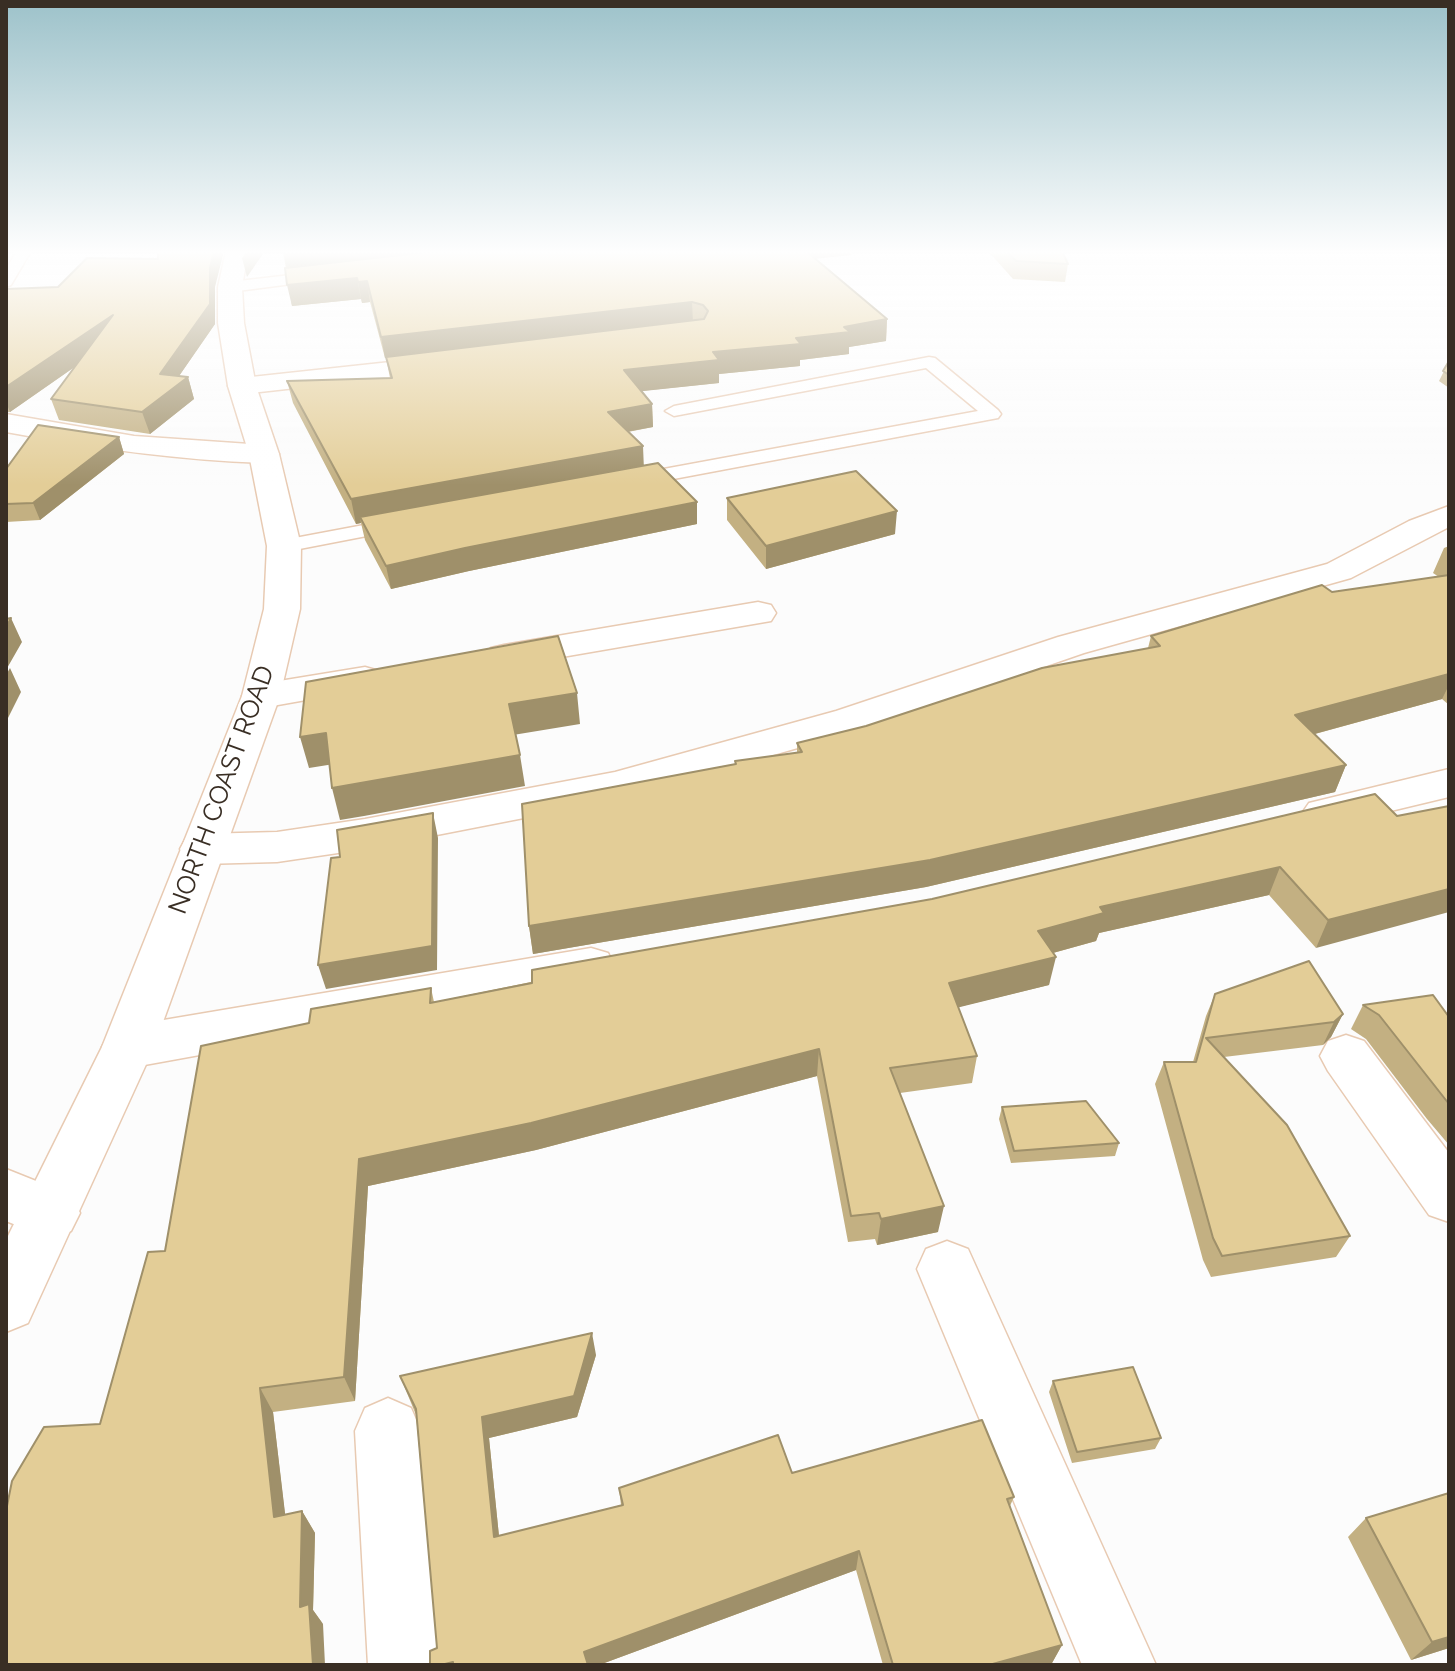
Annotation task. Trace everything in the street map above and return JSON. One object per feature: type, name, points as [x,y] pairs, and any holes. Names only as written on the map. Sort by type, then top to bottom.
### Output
[{"type":"street","name":"NORTH COAST ROAD","points":[[6,1303],[28,1204],[128,1047],[261,696],[282,609],[284,546],[264,454],[242,386],[232,329]]},
{"type":"street","points":[[242,386],[471,361]]},
{"type":"street","points":[[6,423],[109,444],[189,453],[264,454]]},
{"type":"street","points":[[202,849],[277,847],[365,834],[616,786],[850,720],[1071,645],[1339,571],[1364,562],[1449,516]]},
{"type":"street","points":[[463,662],[758,613]]},
{"type":"street","points":[[261,696],[401,673]]},
{"type":"street","points":[[1280,823],[1449,783]]},
{"type":"street","points":[[128,1047],[630,960]]},
{"type":"street","points":[[1346,1056],[1449,1197]]},
{"type":"street","points":[[947,1269],[1119,1665]]},
{"type":"street","points":[[388,1431],[405,1665]]},
{"type":"lane","points":[[607,486],[992,414],[929,362],[674,411]]},
{"type":"lane","points":[[284,546],[423,520]]},
{"type":"building","points":[[6,329],[92,329],[6,387]]},
{"type":"building","points":[[103,329],[192,329],[160,374],[188,377],[142,412],[51,399]]},
{"type":"building","points":[[379,329],[452,329],[381,337]]},
{"type":"building","points":[[620,329],[846,329],[850,332],[796,338],[801,344],[713,352],[719,360],[624,370],[652,404],[608,412],[643,446],[351,499],[287,381],[392,378],[386,357]]},
{"type":"building","points":[[1449,361],[1449,375],[1443,371]]},
{"type":"building","points":[[38,425],[119,437],[33,503],[6,504],[6,469]]},
{"type":"building","points":[[658,463],[697,502],[386,566],[360,517]]},
{"type":"building","points":[[856,471],[897,511],[766,546],[727,498]]},
{"type":"building","points":[[1449,575],[1449,674],[1295,715],[1346,765],[930,860],[529,926],[522,804],[736,764],[735,761],[802,752],[797,743],[866,726],[1042,668],[1160,646],[1151,636],[1322,585],[1332,592]]},
{"type":"building","points":[[558,636],[577,693],[509,704],[520,755],[332,788],[326,733],[300,737],[306,682]]},
{"type":"building","points":[[1375,794],[1397,816],[1449,806],[1449,889],[1328,920],[1280,867],[1100,907],[1104,913],[1038,931],[1056,957],[949,983],[977,1056],[890,1068],[944,1206],[881,1219],[879,1213],[851,1216],[819,1049],[531,1123],[359,1159],[344,1377],[260,1388],[274,1517],[302,1511],[300,1607],[309,1604],[313,1665],[6,1665],[6,1511],[12,1481],[44,1427],[100,1424],[148,1252],[165,1251],[201,1046],[309,1023],[311,1009],[431,988],[430,1003],[532,983],[532,970],[932,899]]},
{"type":"building","points":[[433,813],[432,946],[318,965],[331,858],[340,857],[337,830]]},
{"type":"building","points":[[1309,961],[1343,1014],[1334,1022],[1206,1038],[1287,1125],[1350,1236],[1222,1256],[1213,1238],[1164,1062],[1196,1062],[1215,994]]},
{"type":"building","points":[[1433,995],[1449,1017],[1449,1104],[1379,1015],[1363,1005]]},
{"type":"building","points":[[1086,1101],[1119,1143],[1014,1151],[1002,1107]]},
{"type":"building","points":[[592,1333],[574,1396],[482,1417],[494,1537],[623,1505],[619,1488],[778,1435],[792,1473],[982,1420],[1014,1497],[1007,1499],[1062,1645],[989,1665],[893,1665],[859,1551],[584,1652],[588,1665],[453,1665],[453,1662],[430,1665],[430,1651],[437,1648],[416,1409],[400,1376]]},
{"type":"building","points":[[1133,1367],[1161,1438],[1077,1452],[1053,1381]]},
{"type":"building","points":[[1449,1493],[1449,1637],[1432,1642],[1366,1518]]}]
